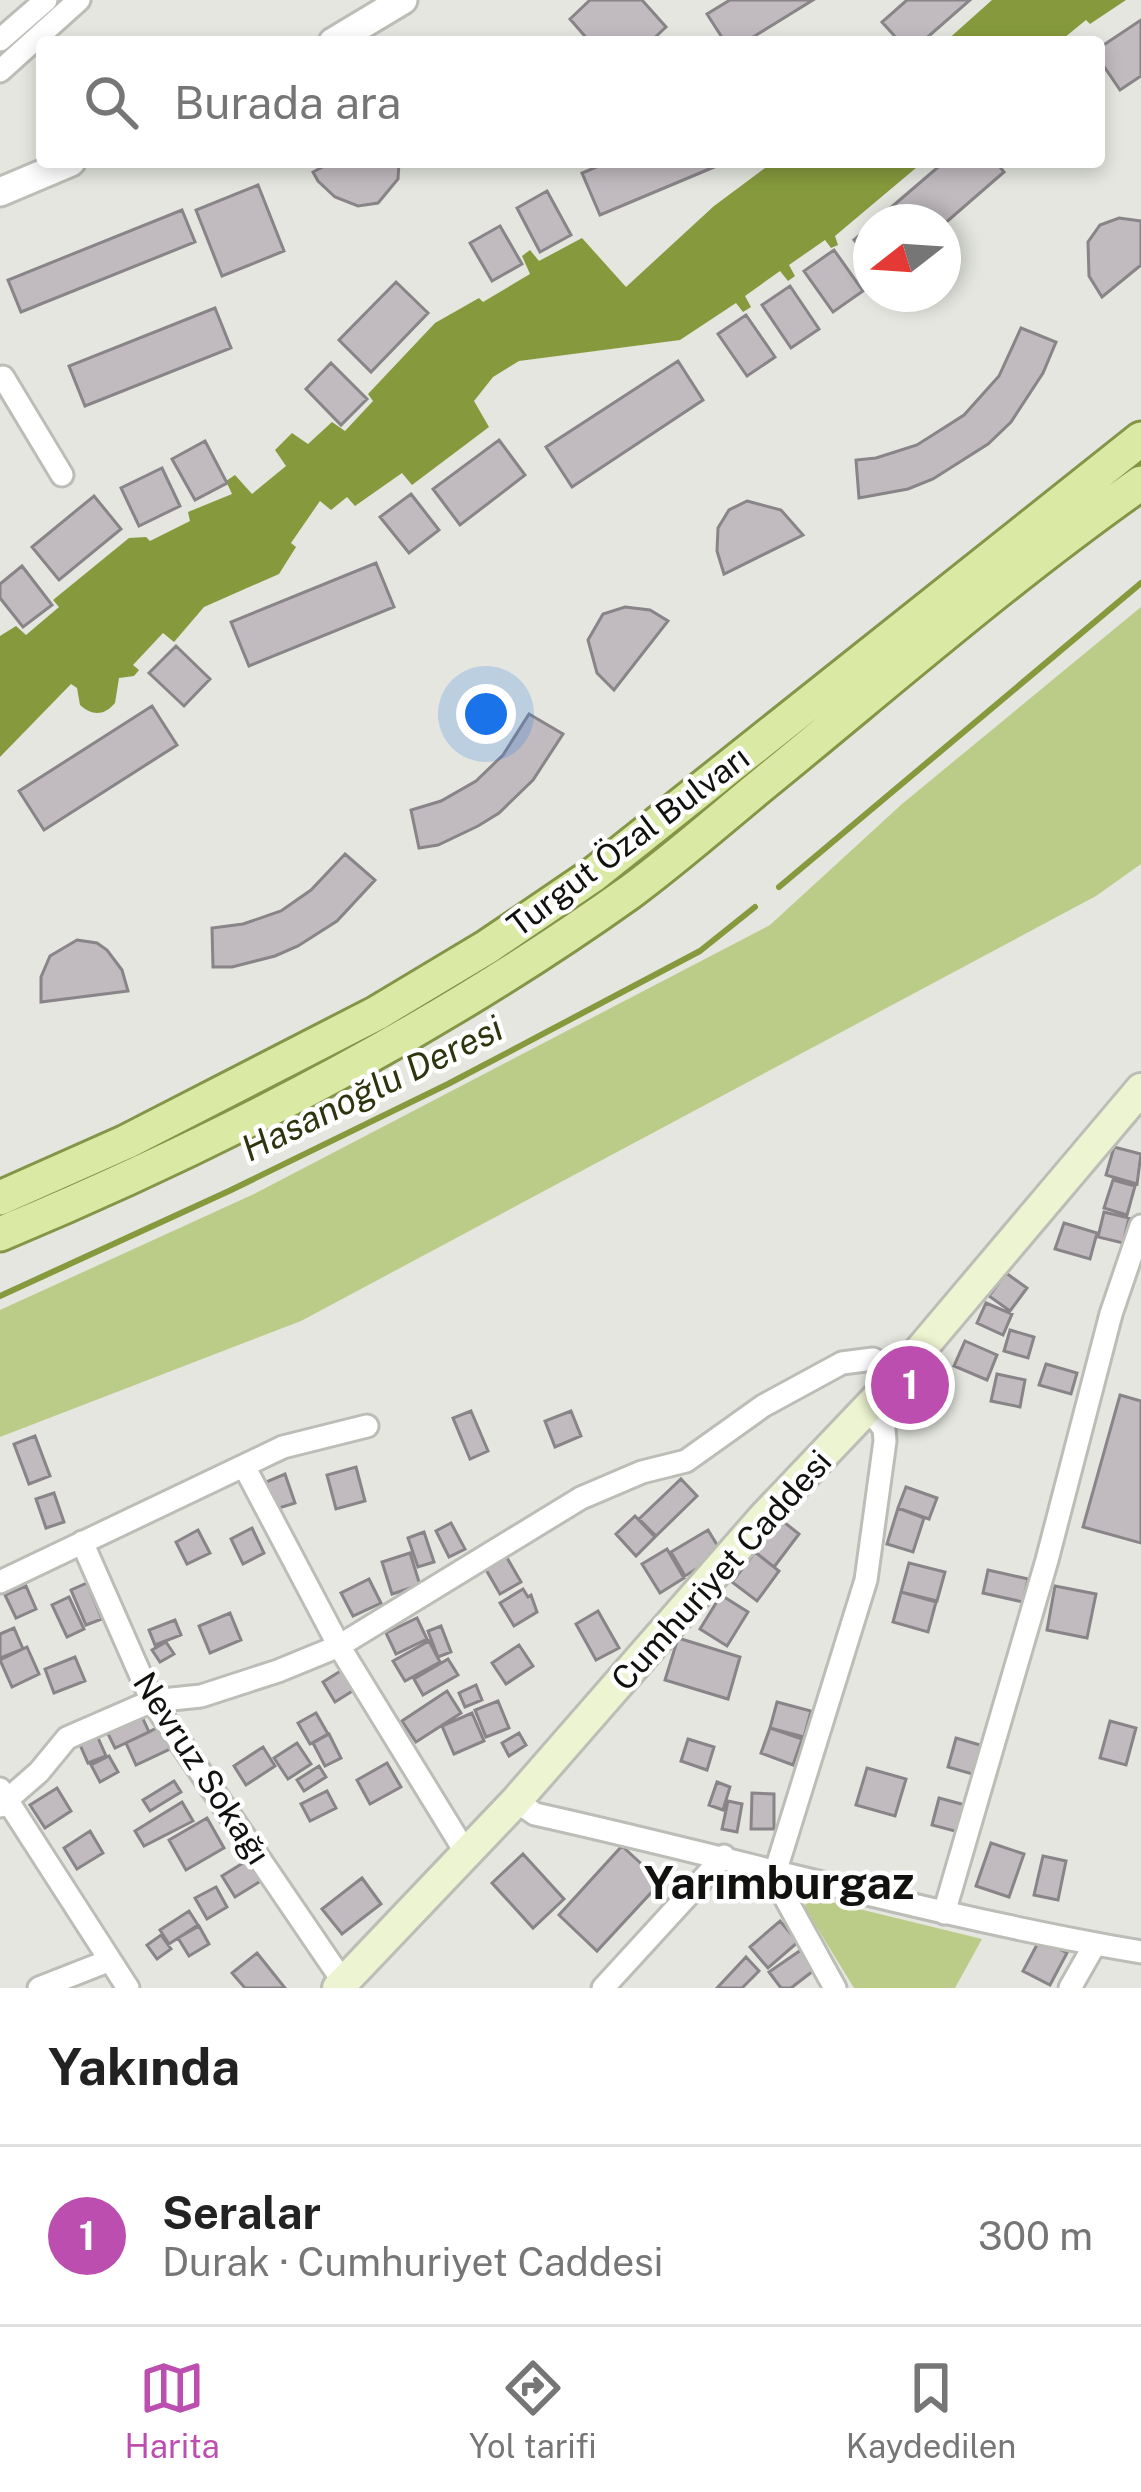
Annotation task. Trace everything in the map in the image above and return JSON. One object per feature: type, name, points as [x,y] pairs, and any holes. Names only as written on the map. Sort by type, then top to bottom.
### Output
[{"type":"main road","name":"Turgut Özal Bulvarı","points":[[0,1198],[126,1142],[377,1012],[487,947],[593,875],[1141,439]]},
{"type":"main road","name":"Turgut Özal Bulvarı","points":[[0,1234],[121,1184],[428,1024],[497,982],[633,889],[1141,483]]},
{"type":"main road","name":"Cumhuriyet Caddesi","points":[[341,1985],[516,1801],[763,1518],[900,1374],[1141,1089]]},
{"type":"street","points":[[0,40],[27,8],[46,0]]},
{"type":"street","points":[[38,36],[79,0]]},
{"type":"street","points":[[343,36],[403,0]]},
{"type":"street","points":[[0,70],[36,38]]},
{"type":"street","points":[[0,193],[57,168]]},
{"type":"street","points":[[3,376],[62,475]]},
{"type":"street","points":[[944,1913],[1047,1560],[1111,1314],[1141,1226]]},
{"type":"street","points":[[128,1988],[3,1800],[67,1738],[152,1701],[201,1696],[339,1646],[581,1498],[642,1472],[686,1461],[763,1406],[842,1363],[873,1359],[900,1374]]},
{"type":"street","points":[[835,1988],[775,1873],[866,1580],[885,1441],[884,1429],[868,1408]]},
{"type":"street","points":[[0,1582],[283,1447],[367,1426]]},
{"type":"street","points":[[244,1466],[339,1646],[466,1853]]},
{"type":"street","name":"Nevruz Sokağı","points":[[82,1542],[152,1701],[341,1985]]},
{"type":"street","points":[[516,1801],[536,1814],[944,1913],[1094,1944],[1140,1948]]},
{"type":"street","points":[[603,1988],[724,1856]]},
{"type":"street","points":[[1070,1988],[1094,1944]]},
{"type":"street","points":[[39,1988],[108,1961]]},
{"type":"shaded area","points":[[992,0],[1126,0],[1066,36],[952,36]]},
{"type":"shaded area","points":[[765,168],[916,168],[873,204],[853,204],[853,221],[835,236],[838,245],[831,248],[825,240],[789,265],[795,276],[788,281],[780,271],[745,296],[751,307],[743,312],[736,303],[680,340],[519,361],[493,377],[474,401],[489,427],[412,485],[402,473],[355,506],[347,497],[331,510],[320,501],[291,543],[296,547],[279,574],[204,607],[174,642],[163,633],[133,665],[139,670],[134,676],[119,678],[115,703],[107,710],[93,713],[84,709],[71,684],[0,757],[0,636],[16,626],[26,635],[59,607],[53,600],[129,538],[150,541],[190,521],[188,512],[232,494],[226,481],[235,475],[252,494],[286,466],[275,450],[292,433],[308,444],[332,422],[345,431],[373,401],[368,394],[435,323],[530,274],[522,256],[530,250],[539,261],[582,238],[626,287],[714,206]]},
{"type":"shaded area","points":[[1141,607],[1141,864],[1096,896],[301,1321],[0,1437],[0,1310],[254,1194],[770,925],[902,804]]},
{"type":"shaded area","points":[[806,1896],[982,1939],[955,1988],[854,1988],[805,1908]]},
{"type":"building","points":[[590,0],[642,0],[666,27],[656,36],[585,36],[570,19]]},
{"type":"building","points":[[730,0],[813,0],[755,36],[721,36],[707,14]]},
{"type":"building","points":[[907,0],[970,0],[929,36],[895,36],[882,22]]},
{"type":"building","points":[[1141,20],[1141,76],[1120,90],[1105,68],[1105,44]]},
{"type":"building","points":[[321,168],[399,168],[398,179],[378,203],[358,206],[335,197],[313,172]]},
{"type":"building","points":[[594,168],[712,168],[600,215],[582,173]]},
{"type":"building","points":[[937,168],[1001,168],[1004,172],[961,209],[961,204],[895,204]]},
{"type":"building","points":[[258,185],[284,251],[222,276],[196,210]]},
{"type":"building","points":[[547,191],[571,235],[540,252],[517,208]]},
{"type":"building","points":[[182,210],[195,242],[21,312],[8,280]]},
{"type":"building","points":[[1119,218],[1141,221],[1141,265],[1102,297],[1089,276],[1088,242],[1100,225]]},
{"type":"building","points":[[500,226],[522,264],[492,281],[470,243]]},
{"type":"building","points":[[834,250],[853,277],[853,298],[833,312],[804,271]]},
{"type":"building","points":[[396,282],[428,313],[371,372],[339,340]]},
{"type":"building","points":[[790,286],[819,329],[791,348],[762,305]]},
{"type":"building","points":[[215,308],[231,348],[85,406],[69,366]]},
{"type":"building","points":[[746,315],[775,357],[747,376],[718,334]]},
{"type":"building","points":[[1021,328],[1056,342],[1043,373],[1011,422],[988,444],[933,479],[859,498],[856,460],[917,445],[964,415],[999,376]]},
{"type":"building","points":[[678,361],[703,400],[572,487],[546,447]]},
{"type":"building","points":[[331,363],[367,399],[341,425],[306,389]]},
{"type":"building","points":[[499,440],[525,475],[460,525],[433,489]]},
{"type":"building","points":[[205,441],[227,483],[195,500],[172,459]]},
{"type":"building","points":[[162,468],[180,506],[139,526],[121,488]]},
{"type":"building","points":[[411,494],[439,530],[409,553],[380,517]]},
{"type":"building","points":[[94,496],[121,529],[59,580],[32,547]]},
{"type":"building","points":[[747,501],[781,510],[803,535],[724,574],[717,551],[718,528],[729,510]]},
{"type":"building","points":[[376,563],[394,607],[249,666],[231,622]]},
{"type":"building","points":[[22,566],[52,605],[23,627],[0,598],[0,584]]},
{"type":"building","points":[[625,607],[650,610],[668,621],[614,690],[597,673],[588,640],[603,614]]},
{"type":"building","points":[[176,646],[210,679],[184,706],[149,673]]},
{"type":"building","points":[[152,706],[177,745],[44,830],[19,791]]},
{"type":"building","points":[[529,714],[563,734],[533,780],[478,826],[438,845],[419,848],[411,810],[441,801],[476,781],[503,755]]},
{"type":"building","points":[[345,854],[375,880],[337,921],[275,956],[213,967],[212,928],[281,911],[311,890]]},
{"type":"building","points":[[77,940],[107,950],[122,970],[128,991],[41,1002],[41,977],[50,956]]},
{"type":"building","points":[[1114,1147],[1141,1154],[1137,1184],[1106,1175]]},
{"type":"building","points":[[1113,1180],[1135,1186],[1127,1215],[1104,1208]]},
{"type":"building","points":[[1104,1212],[1129,1218],[1123,1243],[1098,1237]]},
{"type":"building","points":[[1064,1223],[1097,1233],[1090,1259],[1055,1249]]},
{"type":"building","points":[[1006,1273],[1027,1288],[1010,1311],[989,1296]]},
{"type":"building","points":[[986,1303],[1012,1314],[1003,1335],[977,1323]]},
{"type":"building","points":[[1010,1330],[1034,1337],[1028,1358],[1004,1351]]},
{"type":"building","points":[[965,1341],[997,1355],[987,1380],[954,1366]]},
{"type":"building","points":[[1046,1364],[1077,1373],[1071,1394],[1039,1385]]},
{"type":"building","points":[[997,1374],[1025,1380],[1020,1407],[991,1401]]},
{"type":"building","points":[[1120,1395],[1141,1401],[1141,1543],[1083,1527]]},
{"type":"building","points":[[471,1411],[488,1451],[470,1459],[453,1418]]},
{"type":"building","points":[[571,1411],[581,1436],[555,1447],[545,1421]]},
{"type":"building","points":[[35,1436],[50,1476],[29,1484],[14,1444]]},
{"type":"building","points":[[356,1467],[365,1501],[336,1509],[327,1475]]},
{"type":"building","points":[[285,1474],[295,1503],[276,1509],[266,1482]]},
{"type":"building","points":[[681,1479],[697,1496],[656,1536],[639,1519]]},
{"type":"building","points":[[906,1487],[937,1498],[929,1519],[898,1508]]},
{"type":"building","points":[[54,1493],[64,1522],[46,1528],[36,1499]]},
{"type":"building","points":[[898,1508],[924,1518],[913,1552],[887,1544]]},
{"type":"building","points":[[635,1516],[655,1537],[636,1556],[616,1534]]},
{"type":"building","points":[[780,1519],[799,1534],[774,1567],[755,1552]]},
{"type":"building","points":[[451,1523],[465,1549],[449,1557],[436,1531]]},
{"type":"building","points":[[252,1528],[264,1553],[243,1564],[231,1539]]},
{"type":"building","points":[[198,1530],[210,1553],[187,1564],[176,1542]]},
{"type":"building","points":[[708,1530],[722,1553],[685,1576],[671,1552]]},
{"type":"building","points":[[424,1532],[434,1562],[418,1567],[408,1538]]},
{"type":"building","points":[[667,1549],[684,1578],[660,1593],[642,1564]]},
{"type":"building","points":[[755,1552],[779,1571],[757,1601],[732,1582]]},
{"type":"building","points":[[410,1553],[420,1585],[392,1594],[382,1562]]},
{"type":"building","points":[[506,1556],[521,1582],[500,1594],[485,1568]]},
{"type":"building","points":[[909,1563],[945,1572],[937,1601],[901,1592]]},
{"type":"building","points":[[988,1570],[1028,1579],[1023,1602],[983,1593]]},
{"type":"building","points":[[369,1579],[381,1603],[353,1616],[341,1593]]},
{"type":"building","points":[[87,1583],[102,1619],[86,1625],[71,1590]]},
{"type":"building","points":[[26,1586],[36,1609],[16,1618],[5,1595]]},
{"type":"building","points":[[1055,1586],[1096,1594],[1087,1638],[1047,1630]]},
{"type":"building","points":[[523,1589],[531,1595],[537,1612],[514,1626],[500,1603]]},
{"type":"building","points":[[901,1592],[936,1602],[928,1632],[893,1622]]},
{"type":"building","points":[[721,1595],[748,1612],[727,1646],[700,1629]]},
{"type":"building","points":[[69,1597],[84,1629],[67,1637],[52,1605]]},
{"type":"building","points":[[598,1611],[619,1648],[596,1660],[576,1624]]},
{"type":"building","points":[[230,1613],[241,1640],[210,1653],[199,1626]]},
{"type":"building","points":[[417,1618],[427,1639],[396,1654],[386,1633]]},
{"type":"building","points":[[175,1620],[181,1635],[155,1645],[149,1630]]},
{"type":"building","points":[[441,1626],[451,1652],[438,1657],[428,1631]]},
{"type":"building","points":[[14,1628],[23,1649],[0,1658],[0,1634]]},
{"type":"building","points":[[678,1638],[740,1657],[728,1699],[665,1680]]},
{"type":"building","points":[[429,1641],[440,1662],[405,1681],[393,1661]]},
{"type":"building","points":[[166,1642],[174,1654],[160,1662],[152,1650]]},
{"type":"building","points":[[519,1645],[533,1666],[506,1684],[492,1663]]},
{"type":"building","points":[[27,1647],[39,1674],[12,1687],[0,1660]]},
{"type":"building","points":[[75,1657],[85,1681],[54,1693],[45,1669]]},
{"type":"building","points":[[448,1659],[458,1675],[423,1695],[414,1679]]},
{"type":"building","points":[[350,1665],[362,1685],[335,1702],[323,1682]]},
{"type":"building","points":[[476,1685],[482,1700],[465,1707],[459,1693]]},
{"type":"building","points":[[447,1691],[461,1713],[416,1742],[402,1721]]},
{"type":"building","points":[[498,1701],[509,1728],[486,1737],[475,1710]]},
{"type":"building","points":[[777,1702],[811,1711],[804,1737],[770,1728]]},
{"type":"building","points":[[139,1710],[149,1732],[115,1748],[104,1726]]},
{"type":"building","points":[[316,1713],[328,1734],[310,1744],[298,1723]]},
{"type":"building","points":[[472,1713],[484,1741],[454,1754],[442,1726]]},
{"type":"building","points":[[1110,1721],[1136,1728],[1126,1765],[1100,1758]]},
{"type":"building","points":[[159,1727],[170,1749],[136,1765],[126,1743]]},
{"type":"building","points":[[770,1728],[802,1739],[793,1765],[761,1753]]},
{"type":"building","points":[[95,1731],[106,1756],[88,1763],[77,1738]]},
{"type":"building","points":[[519,1733],[526,1745],[509,1756],[502,1743]]},
{"type":"building","points":[[329,1734],[341,1758],[325,1766],[313,1743]]},
{"type":"building","points":[[956,1738],[987,1747],[979,1776],[948,1767]]},
{"type":"building","points":[[688,1739],[714,1747],[707,1770],[681,1761]]},
{"type":"building","points":[[297,1743],[311,1764],[288,1779],[274,1758]]},
{"type":"building","points":[[263,1747],[275,1766],[246,1785],[234,1766]]},
{"type":"building","points":[[109,1756],[118,1772],[100,1782],[91,1765]]},
{"type":"building","points":[[387,1763],[401,1787],[370,1804],[357,1780]]},
{"type":"building","points":[[319,1766],[326,1777],[304,1791],[297,1780]]},
{"type":"building","points":[[867,1768],[906,1779],[895,1816],[856,1805]]},
{"type":"building","points":[[174,1781],[181,1792],[150,1811],[143,1800]]},
{"type":"building","points":[[717,1782],[730,1787],[723,1810],[709,1805]]},
{"type":"building","points":[[57,1788],[71,1811],[45,1828],[30,1805]]},
{"type":"building","points":[[327,1791],[336,1808],[310,1821],[301,1804]]},
{"type":"building","points":[[752,1793],[774,1794],[774,1829],[751,1829]]},
{"type":"building","points":[[939,1798],[973,1807],[966,1834],[932,1825]]},
{"type":"building","points":[[728,1801],[742,1804],[737,1832],[722,1829]]},
{"type":"building","points":[[182,1802],[193,1821],[144,1846],[135,1831]]},
{"type":"building","points":[[207,1818],[224,1848],[186,1870],[169,1840]]},
{"type":"building","points":[[90,1831],[103,1853],[77,1869],[64,1848]]},
{"type":"building","points":[[991,1843],[1024,1854],[1009,1897],[976,1886]]},
{"type":"building","points":[[622,1846],[661,1882],[597,1951],[559,1915]]},
{"type":"building","points":[[523,1854],[564,1899],[533,1928],[492,1883]]},
{"type":"building","points":[[1043,1856],[1066,1861],[1058,1900],[1034,1895]]},
{"type":"building","points":[[251,1858],[264,1879],[235,1897],[222,1876]]},
{"type":"building","points":[[362,1878],[381,1904],[342,1934],[322,1909]]},
{"type":"building","points":[[216,1887],[227,1907],[207,1919],[195,1898]]},
{"type":"building","points":[[189,1911],[198,1925],[169,1944],[160,1930]]},
{"type":"building","points":[[780,1921],[798,1942],[768,1968],[750,1947]]},
{"type":"building","points":[[199,1926],[209,1944],[189,1956],[178,1938]]},
{"type":"building","points":[[161,1935],[171,1949],[157,1959],[147,1945]]},
{"type":"building","points":[[1040,1939],[1067,1953],[1050,1985],[1023,1971]]},
{"type":"building","points":[[801,1950],[813,1971],[791,1988],[781,1988],[769,1972]]},
{"type":"building","points":[[257,1953],[285,1988],[245,1988],[232,1973]]},
{"type":"building","points":[[746,1957],[759,1971],[742,1988],[717,1988]]},
{"type":"waterway","name":"Hasanoğlu Deresi","points":[[779,887],[1141,583]]},
{"type":"waterway","name":"Hasanoğlu Deresi","points":[[0,1296],[448,1084],[700,951],[755,907]]},
{"type":"place","name":"Seralar","points":[[910,1385]]},
{"type":"district","name":"Yarımburgaz","points":[[779,1883]]}]
